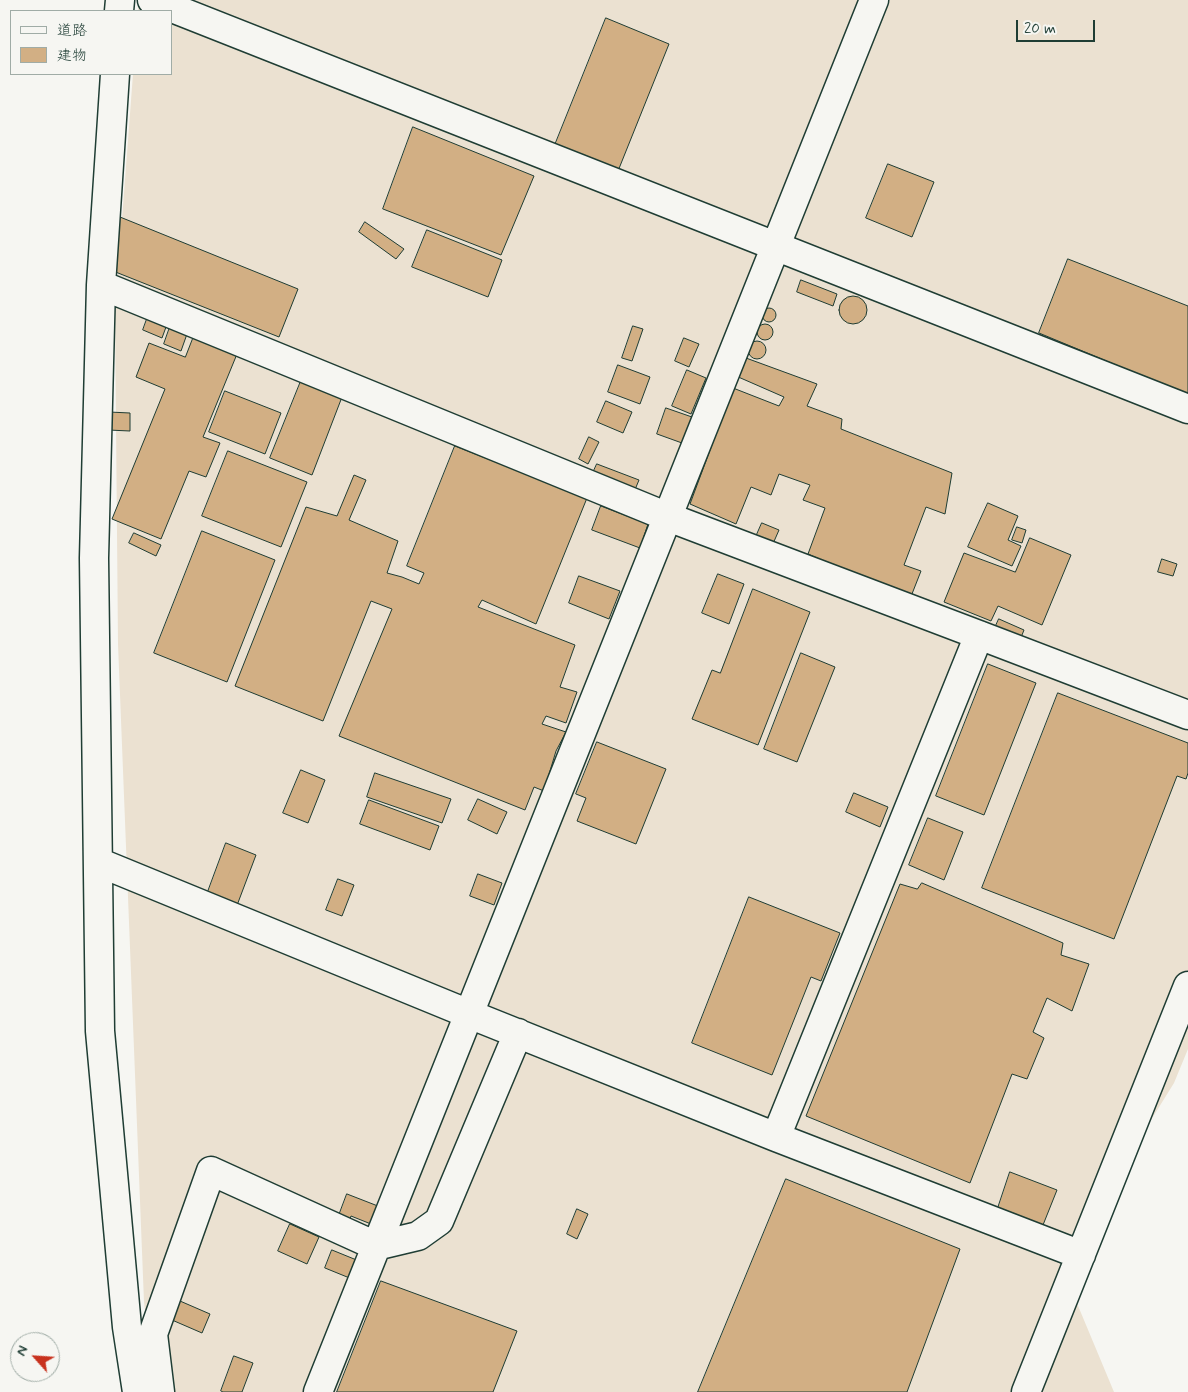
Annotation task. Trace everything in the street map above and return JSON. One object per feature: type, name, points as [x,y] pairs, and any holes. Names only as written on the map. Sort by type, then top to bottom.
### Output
[{"type":"street","points":[[152,0],[1188,409]]},
{"type":"street","points":[[318,1392],[874,0]]},
{"type":"street","points":[[115,75],[101,285],[94,558],[100,1031],[127,1326],[137,1392]]},
{"type":"street","points":[[101,285],[668,517],[1188,715]]},
{"type":"street","points":[[776,1137],[980,635]]},
{"type":"street","points":[[98,862],[776,1137],[1081,1255]]},
{"type":"street","points":[[1026,1392],[1188,986]]},
{"type":"street","points":[[160,1392],[153,1334],[211,1171],[376,1246],[418,1236],[439,1221],[518,1033]]},
{"type":"shaded area","points":[[139,0],[1188,0],[1188,1049],[1174,1083],[1061,1265],[1114,1392],[155,1392],[144,1302],[118,644],[115,312],[133,75],[172,75],[172,10],[138,10]]},
{"type":"building","points":[[606,18],[669,44],[618,171],[555,145]]},
{"type":"building","points":[[413,127],[534,176],[501,255],[383,209]]},
{"type":"building","points":[[888,164],[934,182],[912,237],[866,218]]},
{"type":"building","points":[[120,217],[298,289],[279,337],[113,271]]},
{"type":"building","points":[[365,222],[404,249],[396,259],[359,232]]},
{"type":"building","points":[[427,230],[502,260],[488,297],[412,267]]},
{"type":"building","points":[[1068,259],[1188,306],[1188,395],[1039,333]]},
{"type":"building","points":[[801,280],[837,294],[833,306],[797,292]]},
{"type":"building","points":[[853,296],[863,300],[867,310],[863,320],[853,324],[843,320],[839,310],[843,300]]},
{"type":"building","points":[[766,308],[772,308],[776,315],[772,322],[766,322],[762,318],[762,312]]},
{"type":"building","points":[[147,319],[166,327],[162,338],[143,330]]},
{"type":"building","points":[[765,324],[773,332],[765,340],[757,332]]},
{"type":"building","points":[[633,326],[643,329],[632,361],[622,358]]},
{"type":"building","points":[[170,327],[187,334],[181,351],[164,344]]},
{"type":"building","points":[[194,336],[237,354],[203,437],[220,443],[206,477],[189,471],[161,539],[112,519],[165,389],[136,377],[149,343],[185,357]]},
{"type":"building","points":[[684,338],[699,344],[689,367],[675,361]]},
{"type":"building","points":[[757,341],[763,344],[766,350],[763,356],[757,359],[751,356],[748,350],[751,344]]},
{"type":"building","points":[[746,358],[817,384],[807,406],[842,419],[841,429],[952,473],[945,514],[926,507],[904,565],[921,571],[910,599],[808,554],[825,508],[803,500],[810,485],[779,474],[771,495],[751,487],[736,524],[690,504],[733,388],[779,406],[784,397],[736,376]]},
{"type":"building","points":[[618,365],[650,377],[640,404],[608,392]]},
{"type":"building","points":[[687,370],[706,378],[691,414],[672,406]]},
{"type":"building","points":[[301,381],[342,397],[312,475],[270,458]]},
{"type":"building","points":[[225,391],[281,413],[265,454],[209,432]]},
{"type":"building","points":[[606,401],[632,412],[623,433],[597,422]]},
{"type":"building","points":[[666,408],[692,417],[682,443],[657,434]]},
{"type":"building","points":[[109,412],[130,413],[130,431],[108,430]]},
{"type":"building","points":[[589,437],[599,442],[588,464],[579,459]]},
{"type":"building","points":[[455,446],[587,498],[536,624],[482,600],[478,607],[575,645],[560,687],[577,692],[566,723],[546,716],[542,724],[566,732],[556,751],[544,791],[534,787],[525,810],[339,736],[392,609],[371,601],[323,721],[235,686],[306,507],[337,516],[354,475],[366,480],[349,520],[398,541],[387,573],[419,584],[424,573],[407,566]]},
{"type":"building","points":[[228,451],[307,482],[281,547],[202,516]]},
{"type":"building","points":[[597,464],[639,480],[634,492],[592,475]]},
{"type":"building","points":[[988,503],[1018,516],[1008,540],[1021,546],[1012,566],[968,547]]},
{"type":"building","points":[[601,506],[648,524],[640,548],[592,530]]},
{"type":"building","points":[[762,523],[779,530],[772,546],[755,539]]},
{"type":"building","points":[[1017,527],[1026,530],[1022,543],[1012,540]]},
{"type":"building","points":[[202,531],[275,560],[227,682],[154,653]]},
{"type":"building","points":[[134,533],[161,545],[156,556],[129,543]]},
{"type":"building","points":[[1030,538],[1071,555],[1042,625],[998,606],[991,621],[944,602],[964,553],[1015,572]]},
{"type":"building","points":[[1162,559],[1177,564],[1173,576],[1158,572]]},
{"type":"building","points":[[718,574],[744,584],[729,624],[702,613]]},
{"type":"building","points":[[579,576],[620,591],[609,619],[569,603]]},
{"type":"building","points":[[753,589],[810,612],[758,745],[692,719],[712,670],[720,673]]},
{"type":"building","points":[[999,619],[1024,630],[1020,640],[994,630]]},
{"type":"building","points":[[801,653],[835,667],[797,762],[764,749]]},
{"type":"building","points":[[988,664],[1036,683],[984,815],[936,796]]},
{"type":"building","points":[[1058,693],[1188,743],[1188,773],[1186,779],[1177,776],[1114,939],[982,888]]},
{"type":"building","points":[[597,742],[666,769],[636,844],[577,821],[586,798],[576,794]]},
{"type":"building","points":[[301,770],[325,780],[308,823],[283,813]]},
{"type":"building","points":[[375,773],[451,799],[442,823],[367,797]]},
{"type":"building","points":[[854,793],[888,807],[880,827],[846,812]]},
{"type":"building","points":[[478,799],[507,812],[497,834],[468,820]]},
{"type":"building","points":[[369,800],[439,826],[430,850],[360,824]]},
{"type":"building","points":[[928,818],[963,832],[944,880],[909,865]]},
{"type":"building","points":[[226,843],[256,855],[236,908],[206,897]]},
{"type":"building","points":[[478,874],[502,883],[494,905],[470,896]]},
{"type":"building","points":[[338,879],[354,885],[342,916],[326,910]]},
{"type":"building","points":[[922,883],[1063,943],[1061,955],[1089,964],[1072,1011],[1047,998],[1033,1032],[1044,1038],[1027,1079],[1012,1074],[970,1183],[806,1116],[900,884],[917,889]]},
{"type":"building","points":[[749,897],[840,933],[821,981],[811,977],[772,1075],[692,1043]]},
{"type":"building","points":[[1010,1172],[1057,1190],[1043,1225],[998,1208]]},
{"type":"building","points":[[786,1179],[960,1249],[907,1392],[698,1392]]},
{"type":"building","points":[[347,1194],[383,1208],[376,1226],[351,1216],[349,1222],[338,1218]]},
{"type":"building","points":[[577,1209],[588,1214],[577,1239],[567,1234]]},
{"type":"building","points":[[290,1224],[319,1237],[307,1264],[278,1251]]},
{"type":"building","points":[[332,1250],[359,1261],[352,1279],[325,1268]]},
{"type":"building","points":[[381,1281],[517,1331],[493,1392],[337,1392]]},
{"type":"building","points":[[180,1301],[210,1314],[202,1333],[172,1320]]},
{"type":"building","points":[[234,1356],[253,1363],[242,1392],[223,1392],[221,1391]]}]
